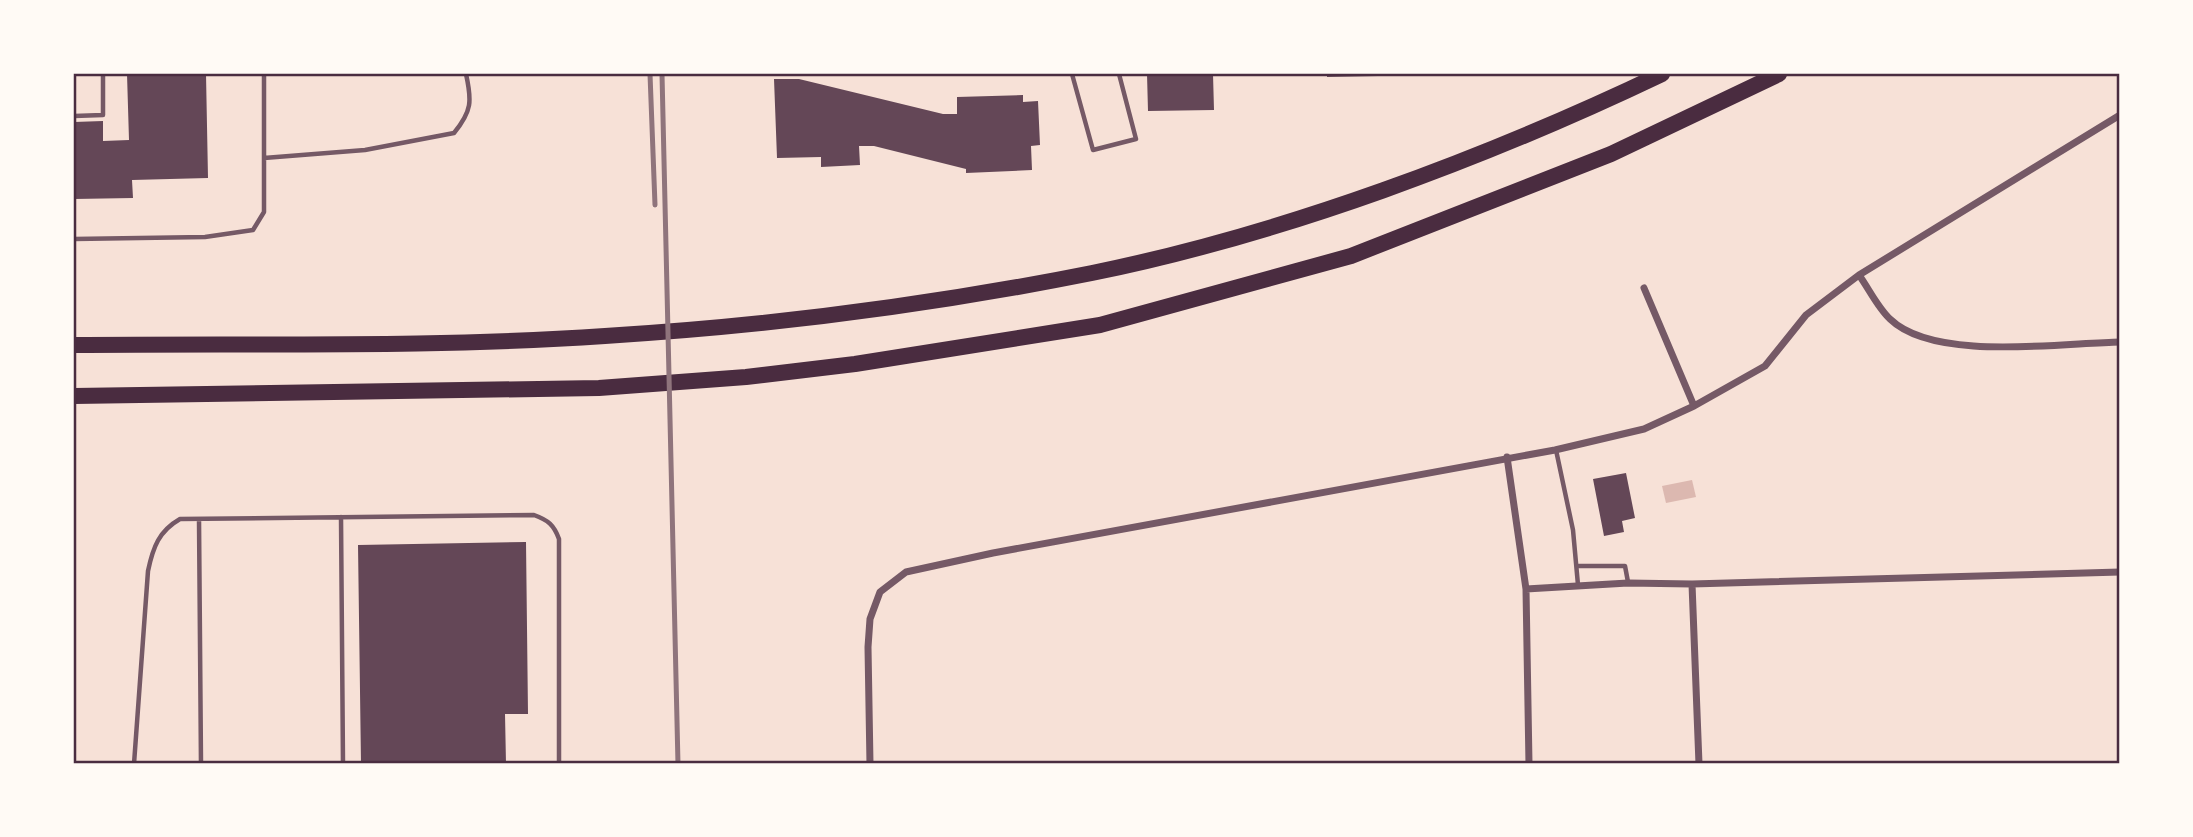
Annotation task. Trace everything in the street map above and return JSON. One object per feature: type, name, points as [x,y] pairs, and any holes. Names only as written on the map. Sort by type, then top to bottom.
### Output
[{"type":"highway","points":[[74,345],[603,337],[742,326],[859,311],[1093,273],[1224,239],[1337,205],[1464,159],[1591,108],[1662,74]]},
{"type":"highway","points":[[74,396],[599,388],[746,377],[855,364],[1100,325],[1351,256],[1611,154],[1779,74]]},
{"type":"street","points":[[870,764],[870,619],[880,592],[906,572],[968,558],[1555,450],[1644,429],[1694,406],[1765,366],[1806,315],[1859,275],[2119,115]]},
{"type":"street","points":[[1859,275],[1890,320],[1925,340],[1962,347],[2119,342]]},
{"type":"street","points":[[1644,288],[1694,406]]},
{"type":"street","points":[[1507,457],[1526,589],[1529,764]]},
{"type":"street","points":[[1526,589],[1628,583],[1692,584],[2119,572]]},
{"type":"street","points":[[1692,584],[1699,764]]},
{"type":"lane","points":[[74,116],[103,115],[103,74]]},
{"type":"lane","points":[[74,239],[205,237],[253,230],[264,212],[264,74]]},
{"type":"lane","points":[[264,158],[365,150],[454,133],[469,115],[470,91],[466,74]]},
{"type":"lane","points":[[1072,74],[1093,150],[1136,139],[1119,74]]},
{"type":"lane","points":[[1555,450],[1570,512],[1578,585]]},
{"type":"lane","points":[[134,764],[151,555],[165,528],[180,519],[534,514],[546,519],[559,539],[559,764]]},
{"type":"lane","points":[[341,517],[343,764]]},
{"type":"lane","points":[[200,519],[201,764]]},
{"type":"lane","points":[[1577,566],[1625,566],[1628,583]]},
{"type":"shaded area","points":[[1692,480],[1696,497],[1666,503],[1662,486]]},
{"type":"building","points":[[127,74],[206,74],[208,178],[132,180],[133,198],[74,199],[74,122],[103,121],[103,141],[129,140]]},
{"type":"building","points":[[1147,74],[1213,74],[1214,110],[1148,111]]},
{"type":"building","points":[[1327,74],[1378,74],[1378,76],[1327,77]]},
{"type":"building","points":[[774,79],[799,79],[943,114],[957,114],[957,97],[1023,95],[1023,102],[1038,101],[1040,145],[1031,146],[1032,170],[966,173],[966,169],[874,146],[859,146],[860,165],[821,167],[821,157],[777,158]]},
{"type":"building","points":[[1626,473],[1635,518],[1622,521],[1624,532],[1604,536],[1593,479]]},
{"type":"building","points":[[526,542],[528,714],[505,714],[506,764],[361,764],[358,545]]},
{"type":"railway","points":[[650,74],[655,205]]},
{"type":"railway","points":[[662,74],[678,764]]}]
